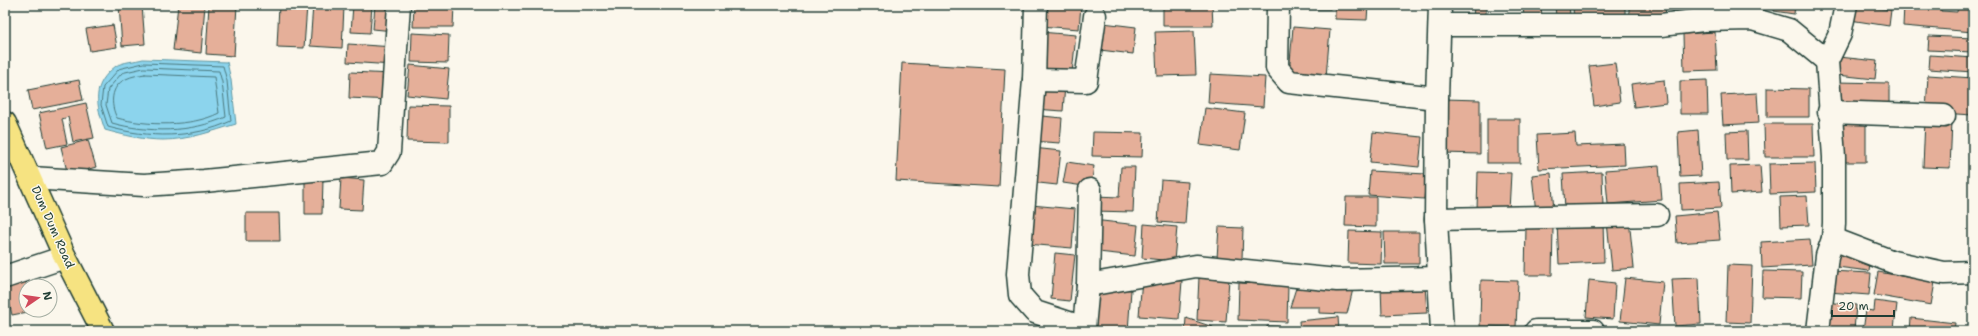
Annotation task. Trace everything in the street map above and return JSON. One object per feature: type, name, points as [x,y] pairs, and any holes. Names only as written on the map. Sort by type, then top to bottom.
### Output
[{"type":"main road","name":"Dum Dum Road","points":[[5,123],[66,258],[101,330]]},
{"type":"street","points":[[31,178],[144,185],[212,180],[382,163],[389,152],[399,5]]},
{"type":"street","points":[[1036,5],[1034,80],[1018,274],[1020,295],[1035,312],[1084,330],[1088,285],[1090,190]]},
{"type":"street","points":[[1278,5],[1276,68],[1289,82],[1436,98]]},
{"type":"street","points":[[1818,331],[1827,256],[1833,239],[1834,157],[1829,112],[1827,61],[1840,34],[1846,5]]},
{"type":"street","points":[[1442,331],[1436,219],[1436,98],[1440,15],[1661,25],[1703,20],[1752,19],[1789,30],[1827,61]]},
{"type":"street","points":[[1034,80],[1086,80],[1095,16]]},
{"type":"street","points":[[1829,112],[1944,116]]},
{"type":"street","points":[[1436,219],[1657,215]]},
{"type":"street","points":[[1833,239],[1893,262],[1944,273],[1973,272]]},
{"type":"street","points":[[5,278],[66,258]]},
{"type":"street","points":[[1088,285],[1196,266],[1337,280],[1439,278]]},
{"type":"street","points":[[1536,331],[1594,331]]},
{"type":"water","points":[[143,59],[227,62],[231,80],[236,124],[200,135],[172,140],[141,138],[105,130],[99,112],[98,103],[99,88],[102,80],[116,66]]},
{"type":"building","points":[[119,5],[142,5],[145,44],[122,46]]},
{"type":"building","points":[[178,5],[205,5],[201,53],[173,50]]},
{"type":"building","points":[[209,5],[237,5],[234,56],[206,54]]},
{"type":"building","points":[[279,5],[307,5],[304,48],[277,47]]},
{"type":"building","points":[[313,5],[344,7],[342,48],[310,46]]},
{"type":"building","points":[[353,5],[372,5],[370,33],[351,32]]},
{"type":"building","points":[[375,5],[397,5],[394,31],[373,29]]},
{"type":"building","points":[[414,5],[454,5],[453,27],[413,27]]},
{"type":"building","points":[[1042,5],[1081,5],[1079,29],[1040,26]]},
{"type":"building","points":[[1163,5],[1212,5],[1213,26],[1163,26]]},
{"type":"building","points":[[1287,5],[1330,5],[1330,9],[1287,9]]},
{"type":"building","points":[[1335,5],[1368,5],[1367,20],[1335,19]]},
{"type":"building","points":[[1474,5],[1486,5],[1486,21],[1473,20]]},
{"type":"building","points":[[1523,5],[1541,5],[1542,18],[1524,19]]},
{"type":"building","points":[[1555,5],[1569,5],[1570,16],[1556,17]]},
{"type":"building","points":[[1573,5],[1625,5],[1625,21],[1574,23]]},
{"type":"building","points":[[1629,5],[1665,5],[1666,18],[1629,18]]},
{"type":"building","points":[[1673,5],[1710,5],[1710,11],[1673,11]]},
{"type":"building","points":[[1774,5],[1795,5],[1794,14],[1774,11]]},
{"type":"building","points":[[1852,5],[1891,10],[1889,26],[1850,20]]},
{"type":"building","points":[[1904,5],[1941,5],[1941,11],[1957,12],[1958,5],[1973,5],[1973,10],[1970,10],[1970,21],[1973,21],[1973,32],[1903,26]]},
{"type":"building","points":[[1103,23],[1136,27],[1133,54],[1100,50]]},
{"type":"building","points":[[113,25],[117,47],[90,51],[86,29]]},
{"type":"building","points":[[1293,27],[1330,30],[1326,77],[1289,74]]},
{"type":"building","points":[[1194,31],[1196,75],[1157,76],[1155,32]]},
{"type":"building","points":[[1040,32],[1076,35],[1072,73],[1037,70]]},
{"type":"building","points":[[1715,32],[1717,70],[1684,71],[1683,34]]},
{"type":"building","points":[[412,33],[449,35],[448,63],[411,62]]},
{"type":"building","points":[[1929,36],[1973,38],[1972,52],[1928,50]]},
{"type":"building","points":[[348,44],[394,47],[393,65],[347,62]]},
{"type":"building","points":[[1930,55],[1973,58],[1973,72],[1929,69]]},
{"type":"building","points":[[1839,57],[1877,61],[1875,79],[1837,75]]},
{"type":"building","points":[[902,63],[1005,69],[999,187],[896,181]]},
{"type":"building","points":[[1615,63],[1620,102],[1594,106],[1589,66]]},
{"type":"building","points":[[410,65],[449,69],[446,99],[407,95]]},
{"type":"building","points":[[350,72],[392,74],[391,100],[349,98]]},
{"type":"building","points":[[1210,74],[1265,77],[1263,107],[1208,103]]},
{"type":"building","points":[[1928,75],[1973,78],[1972,115],[1926,112]]},
{"type":"building","points":[[79,80],[83,100],[32,110],[28,90]]},
{"type":"building","points":[[1664,80],[1666,103],[1634,107],[1631,84]]},
{"type":"building","points":[[1707,80],[1708,114],[1680,114],[1680,81]]},
{"type":"building","points":[[1036,82],[1065,85],[1063,111],[1034,109]]},
{"type":"building","points":[[1835,82],[1889,83],[1889,106],[1835,106]]},
{"type":"building","points":[[1767,88],[1809,89],[1809,117],[1767,117]]},
{"type":"building","points":[[1757,93],[1759,123],[1723,125],[1721,95]]},
{"type":"building","points":[[1444,99],[1480,100],[1480,154],[1443,153]]},
{"type":"building","points":[[86,103],[94,138],[73,142],[68,117],[62,119],[67,144],[47,148],[39,113]]},
{"type":"building","points":[[408,105],[449,106],[449,142],[407,141]]},
{"type":"building","points":[[1205,108],[1245,113],[1240,150],[1200,145]]},
{"type":"building","points":[[1033,115],[1062,118],[1060,143],[1031,141]]},
{"type":"building","points":[[1839,117],[1866,117],[1866,162],[1838,162]]},
{"type":"building","points":[[1487,119],[1520,119],[1520,163],[1487,163]]},
{"type":"building","points":[[1925,120],[1952,121],[1950,168],[1923,167]]},
{"type":"building","points":[[1764,124],[1813,124],[1814,157],[1765,157]]},
{"type":"building","points":[[1698,130],[1701,176],[1680,177],[1678,132]]},
{"type":"building","points":[[1747,131],[1748,160],[1727,160],[1726,132]]},
{"type":"building","points":[[1093,132],[1143,133],[1142,157],[1092,156]]},
{"type":"building","points":[[1373,132],[1422,137],[1419,167],[1370,162]]},
{"type":"building","points":[[1575,133],[1576,146],[1624,144],[1625,165],[1539,169],[1537,135]]},
{"type":"building","points":[[88,140],[96,167],[68,175],[61,147]]},
{"type":"building","points":[[1033,148],[1061,151],[1057,185],[1030,182]]},
{"type":"building","points":[[1067,162],[1094,166],[1091,187],[1063,183]]},
{"type":"building","points":[[1815,163],[1816,192],[1770,194],[1769,164]]},
{"type":"building","points":[[1760,165],[1762,192],[1731,194],[1730,166]]},
{"type":"building","points":[[1659,166],[1662,200],[1608,204],[1605,170]]},
{"type":"building","points":[[1121,167],[1135,167],[1133,212],[1094,211],[1095,196],[1119,197]]},
{"type":"building","points":[[1370,171],[1426,174],[1424,199],[1368,195]]},
{"type":"building","points":[[1478,172],[1511,173],[1509,211],[1477,210]]},
{"type":"building","points":[[1602,172],[1603,207],[1565,209],[1563,174]]},
{"type":"building","points":[[1551,173],[1554,211],[1536,213],[1532,175]]},
{"type":"building","points":[[341,178],[364,180],[362,210],[339,209]]},
{"type":"building","points":[[305,180],[323,180],[322,214],[305,214]]},
{"type":"building","points":[[1161,180],[1188,182],[1185,224],[1158,222]]},
{"type":"building","points":[[1719,182],[1721,208],[1681,210],[1680,184]]},
{"type":"building","points":[[1807,196],[1809,225],[1781,226],[1780,197]]},
{"type":"building","points":[[1346,197],[1376,197],[1376,227],[1345,226]]},
{"type":"building","points":[[1031,205],[1075,209],[1072,248],[1027,244]]},
{"type":"building","points":[[1717,212],[1720,240],[1677,243],[1675,216]]},
{"type":"building","points":[[246,213],[279,213],[280,241],[246,241]]},
{"type":"building","points":[[1629,219],[1634,268],[1612,270],[1607,222]]},
{"type":"building","points":[[1093,220],[1138,225],[1135,256],[1089,251]]},
{"type":"building","points":[[1603,221],[1604,262],[1559,264],[1557,223]]},
{"type":"building","points":[[1144,224],[1177,227],[1174,261],[1142,258]]},
{"type":"building","points":[[1219,227],[1243,228],[1242,259],[1217,258]]},
{"type":"building","points":[[1526,227],[1553,228],[1552,275],[1525,275]]},
{"type":"building","points":[[1349,231],[1382,232],[1381,264],[1348,263]]},
{"type":"building","points":[[1384,232],[1419,232],[1419,264],[1385,264]]},
{"type":"building","points":[[1810,239],[1812,265],[1762,268],[1761,242]]},
{"type":"building","points":[[1832,249],[1871,254],[1869,271],[1829,266]]},
{"type":"building","points":[[1055,253],[1075,255],[1070,301],[1051,299]]},
{"type":"building","points":[[1728,265],[1752,266],[1750,323],[1726,322]]},
{"type":"building","points":[[1763,271],[1802,272],[1801,298],[1762,297]]},
{"type":"building","points":[[1829,271],[1871,273],[1869,295],[1828,292]]},
{"type":"building","points":[[1878,272],[1935,282],[1931,305],[1874,295]]},
{"type":"building","points":[[1199,277],[1229,279],[1226,322],[1197,320]]},
{"type":"building","points":[[1142,278],[1182,281],[1179,319],[1139,316]]},
{"type":"building","points":[[1625,278],[1663,282],[1659,325],[1620,321]]},
{"type":"building","points":[[1699,278],[1701,324],[1675,326],[1672,279]]},
{"type":"building","points":[[18,280],[18,314],[12,315],[5,285]]},
{"type":"building","points":[[1481,280],[1518,281],[1516,327],[1480,326]]},
{"type":"building","points":[[1589,280],[1615,283],[1613,319],[1586,317]]},
{"type":"building","points":[[1239,283],[1288,285],[1287,322],[1238,320]]},
{"type":"building","points":[[1425,286],[1427,313],[1382,315],[1381,287]]},
{"type":"building","points":[[1094,287],[1131,290],[1128,331],[1091,331]]},
{"type":"building","points":[[1296,288],[1353,289],[1347,314],[1319,313],[1319,307],[1290,307]]},
{"type":"building","points":[[1875,301],[1897,304],[1894,328],[1888,327],[1887,331],[1863,331],[1866,310],[1874,311]]},
{"type":"building","points":[[1824,302],[1856,305],[1854,331],[1822,331]]},
{"type":"building","points":[[1338,317],[1339,331],[1300,331],[1299,321]]},
{"type":"building","points":[[1186,318],[1213,327],[1213,331],[1185,331]]},
{"type":"building","points":[[1911,318],[1955,323],[1954,331],[1910,331]]},
{"type":"building","points":[[1267,326],[1294,327],[1294,331],[1267,331]]}]
